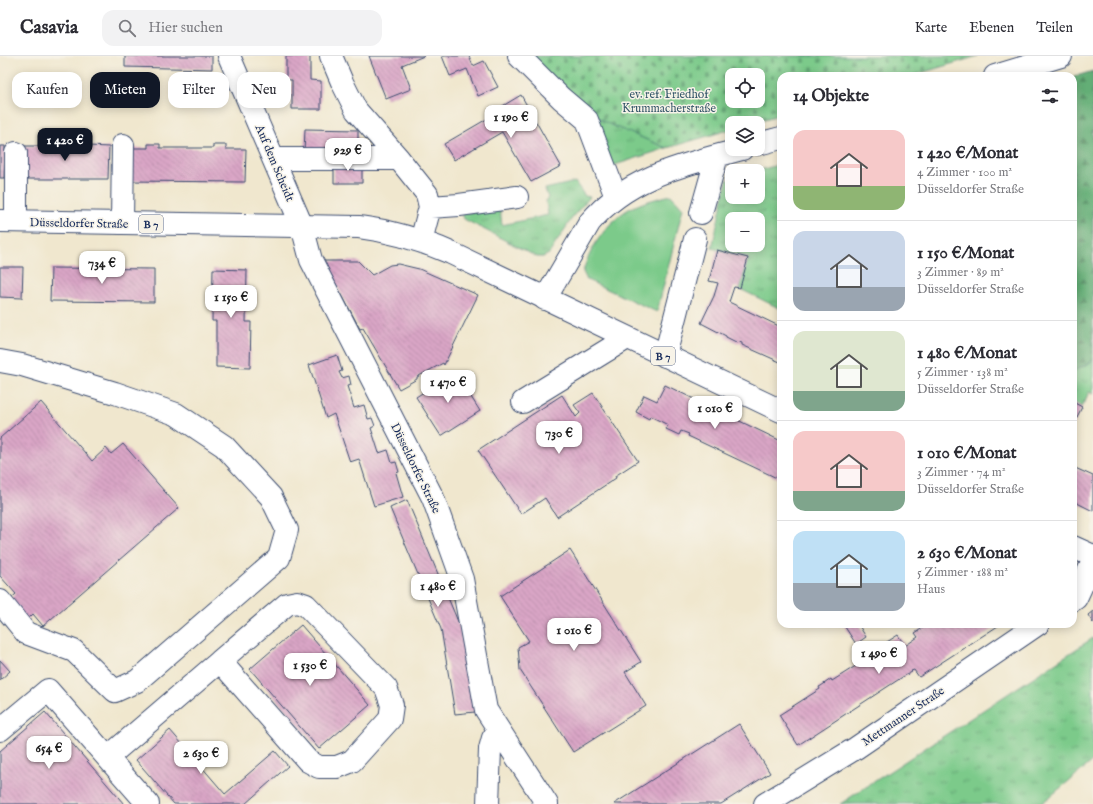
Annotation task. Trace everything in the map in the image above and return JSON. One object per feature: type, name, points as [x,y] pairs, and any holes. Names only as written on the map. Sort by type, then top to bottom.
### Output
[{"type":"street","name":"Auf dem Scheidt","points":[[229,56],[302,226]]},
{"type":"street","points":[[331,56],[356,110],[399,159],[427,194],[430,207],[421,241]]},
{"type":"street","points":[[519,56],[561,98],[587,120],[616,197]]},
{"type":"street","points":[[1008,72],[1061,56]]},
{"type":"street","points":[[765,142],[777,139]]},
{"type":"street","points":[[122,223],[123,145]]},
{"type":"street","points":[[8,221],[16,153]]},
{"type":"street","points":[[545,299],[590,222],[601,209],[634,185],[655,175],[725,154]]},
{"type":"street","points":[[701,213],[716,156]]},
{"type":"street","points":[[274,159],[399,159]]},
{"type":"street","points":[[430,207],[459,205],[517,197]]},
{"type":"street","name":"Düsseldorfer Straße","points":[[8,221],[368,228],[400,234],[451,253],[777,409]]},
{"type":"street","name":"Düsseldorfer Straße","points":[[302,226],[311,260],[433,498],[462,579],[486,710],[546,804]]},
{"type":"street","points":[[665,356],[694,239]]},
{"type":"street","points":[[523,402],[627,338]]},
{"type":"street","points":[[0,361],[22,365],[115,392],[176,414],[224,446],[271,497],[288,530],[279,558],[137,681],[115,691],[74,651],[26,633],[0,601]]},
{"type":"street","points":[[1077,549],[1093,556]]},
{"type":"street","points":[[1077,596],[1093,561]]},
{"type":"street","points":[[108,757],[220,661],[287,604],[297,602],[306,605],[386,688],[392,705],[390,719],[352,761],[337,767],[318,767],[308,761],[220,661]]},
{"type":"street","name":"Mettmanner Straße","points":[[765,804],[856,748],[1032,628]]},
{"type":"street","points":[[0,730],[48,690],[148,804]]},
{"type":"street","points":[[488,804],[490,749],[493,738],[499,730]]},
{"type":"green space","name":"ev. ref. Friedhof Krummacherstraße","points":[[526,56],[978,56],[924,72],[777,72],[777,115],[765,119],[765,116],[725,116],[725,131],[667,148],[611,125],[591,114]]},
{"type":"green space","points":[[1093,71],[1093,360],[1077,369],[1077,76]]},
{"type":"green space","points":[[591,114],[611,125],[667,148],[609,167]]},
{"type":"green space","points":[[777,165],[777,307],[740,289],[748,258],[726,252],[765,252],[765,212],[725,212],[725,252],[712,248],[725,189],[725,204],[765,204],[765,169]]},
{"type":"green space","points":[[575,182],[585,196],[590,197],[574,215],[549,254],[543,257],[537,257],[464,219],[462,213],[500,209],[502,225],[548,215],[546,200],[548,198],[545,189]]},
{"type":"green space","points":[[671,195],[683,208],[657,312],[587,280],[583,272],[590,253],[602,234],[610,225],[618,217],[635,206]]},
{"type":"green space","points":[[1093,360],[1093,394],[1089,392],[1082,407],[1077,404],[1077,369]]},
{"type":"green space","points":[[1093,638],[1093,761],[1041,804],[840,804]]},
{"type":"building","points":[[125,56],[212,56],[212,69],[125,67]]},
{"type":"building","points":[[286,56],[310,56],[310,80],[321,81],[321,109],[292,109],[291,72],[286,72]]},
{"type":"building","points":[[369,56],[424,56],[402,65],[411,89],[386,99]]},
{"type":"building","points":[[442,56],[469,56],[473,66],[484,61],[498,87],[478,96],[467,69],[450,76]]},
{"type":"building","points":[[521,95],[561,166],[531,182],[502,132],[454,160],[444,144],[492,116],[491,113]]},
{"type":"building","points":[[305,129],[358,130],[358,154],[304,153]]},
{"type":"building","points":[[44,144],[56,144],[56,146],[77,146],[77,144],[89,144],[89,146],[109,147],[108,179],[22,179],[23,146],[44,146]]},
{"type":"building","points":[[148,144],[160,144],[160,148],[213,148],[213,145],[226,145],[226,149],[246,149],[245,182],[127,181],[128,148],[148,148]]},
{"type":"building","points":[[0,146],[5,146],[4,178],[0,178]]},
{"type":"building","points":[[334,162],[362,162],[362,183],[334,183]]},
{"type":"building","points":[[717,250],[748,258],[740,288],[734,287],[729,302],[777,325],[777,361],[742,345],[742,343],[738,343],[701,323],[714,296],[718,283],[709,281]]},
{"type":"building","points":[[324,261],[358,261],[372,275],[390,265],[398,264],[419,269],[478,295],[444,365],[443,363],[399,389],[363,328],[360,329]]},
{"type":"building","points":[[0,267],[23,267],[22,298],[0,297]]},
{"type":"building","points":[[51,268],[154,269],[154,302],[50,301]]},
{"type":"building","points":[[213,269],[247,270],[246,322],[251,322],[250,368],[216,367],[216,321],[212,321]]},
{"type":"building","points":[[337,355],[342,371],[339,372],[342,378],[349,376],[351,385],[347,386],[354,408],[364,405],[368,419],[372,418],[375,426],[371,428],[379,453],[388,450],[392,463],[396,462],[399,472],[396,473],[403,497],[374,506],[359,459],[350,462],[334,414],[326,418],[309,365]]},
{"type":"building","points":[[455,372],[480,411],[441,436],[416,397]]},
{"type":"building","points":[[665,385],[777,439],[777,478],[688,436],[689,434],[681,431],[679,435],[666,429],[668,425],[650,416],[649,419],[636,412],[644,395],[657,401]]},
{"type":"building","points":[[593,393],[638,461],[615,476],[616,478],[557,517],[545,498],[521,514],[478,450],[562,395],[576,417],[580,413],[574,405]]},
{"type":"building","points":[[41,402],[92,461],[106,448],[111,454],[123,444],[179,508],[43,626],[33,614],[25,622],[7,602],[16,594],[0,576],[0,438]]},
{"type":"building","points":[[1077,404],[1082,407],[1077,417]]},
{"type":"building","points":[[1077,469],[1093,476],[1093,511],[1077,503]]},
{"type":"building","points":[[407,500],[459,624],[475,712],[455,714],[441,629],[390,508]]},
{"type":"building","points":[[570,550],[641,662],[625,672],[646,706],[573,752],[520,670],[518,647],[529,641],[500,596]]},
{"type":"building","points":[[1093,611],[1093,623],[1088,615]]},
{"type":"building","points":[[301,625],[370,705],[319,749],[250,669]]},
{"type":"building","points":[[846,628],[860,628],[866,637],[856,644]]},
{"type":"building","points":[[923,628],[995,628],[919,677],[914,670],[911,671],[912,672],[798,745],[779,715],[820,689],[819,687],[831,679],[832,681],[873,655],[871,652],[898,635],[905,646],[918,637],[915,633]]},
{"type":"building","points":[[0,660],[10,671],[0,680]]},
{"type":"building","points":[[45,712],[124,804],[0,804],[0,751]]},
{"type":"building","points":[[739,724],[770,773],[721,804],[614,804]]},
{"type":"building","points":[[170,730],[225,794],[275,751],[288,766],[245,804],[174,804],[136,760]]}]
